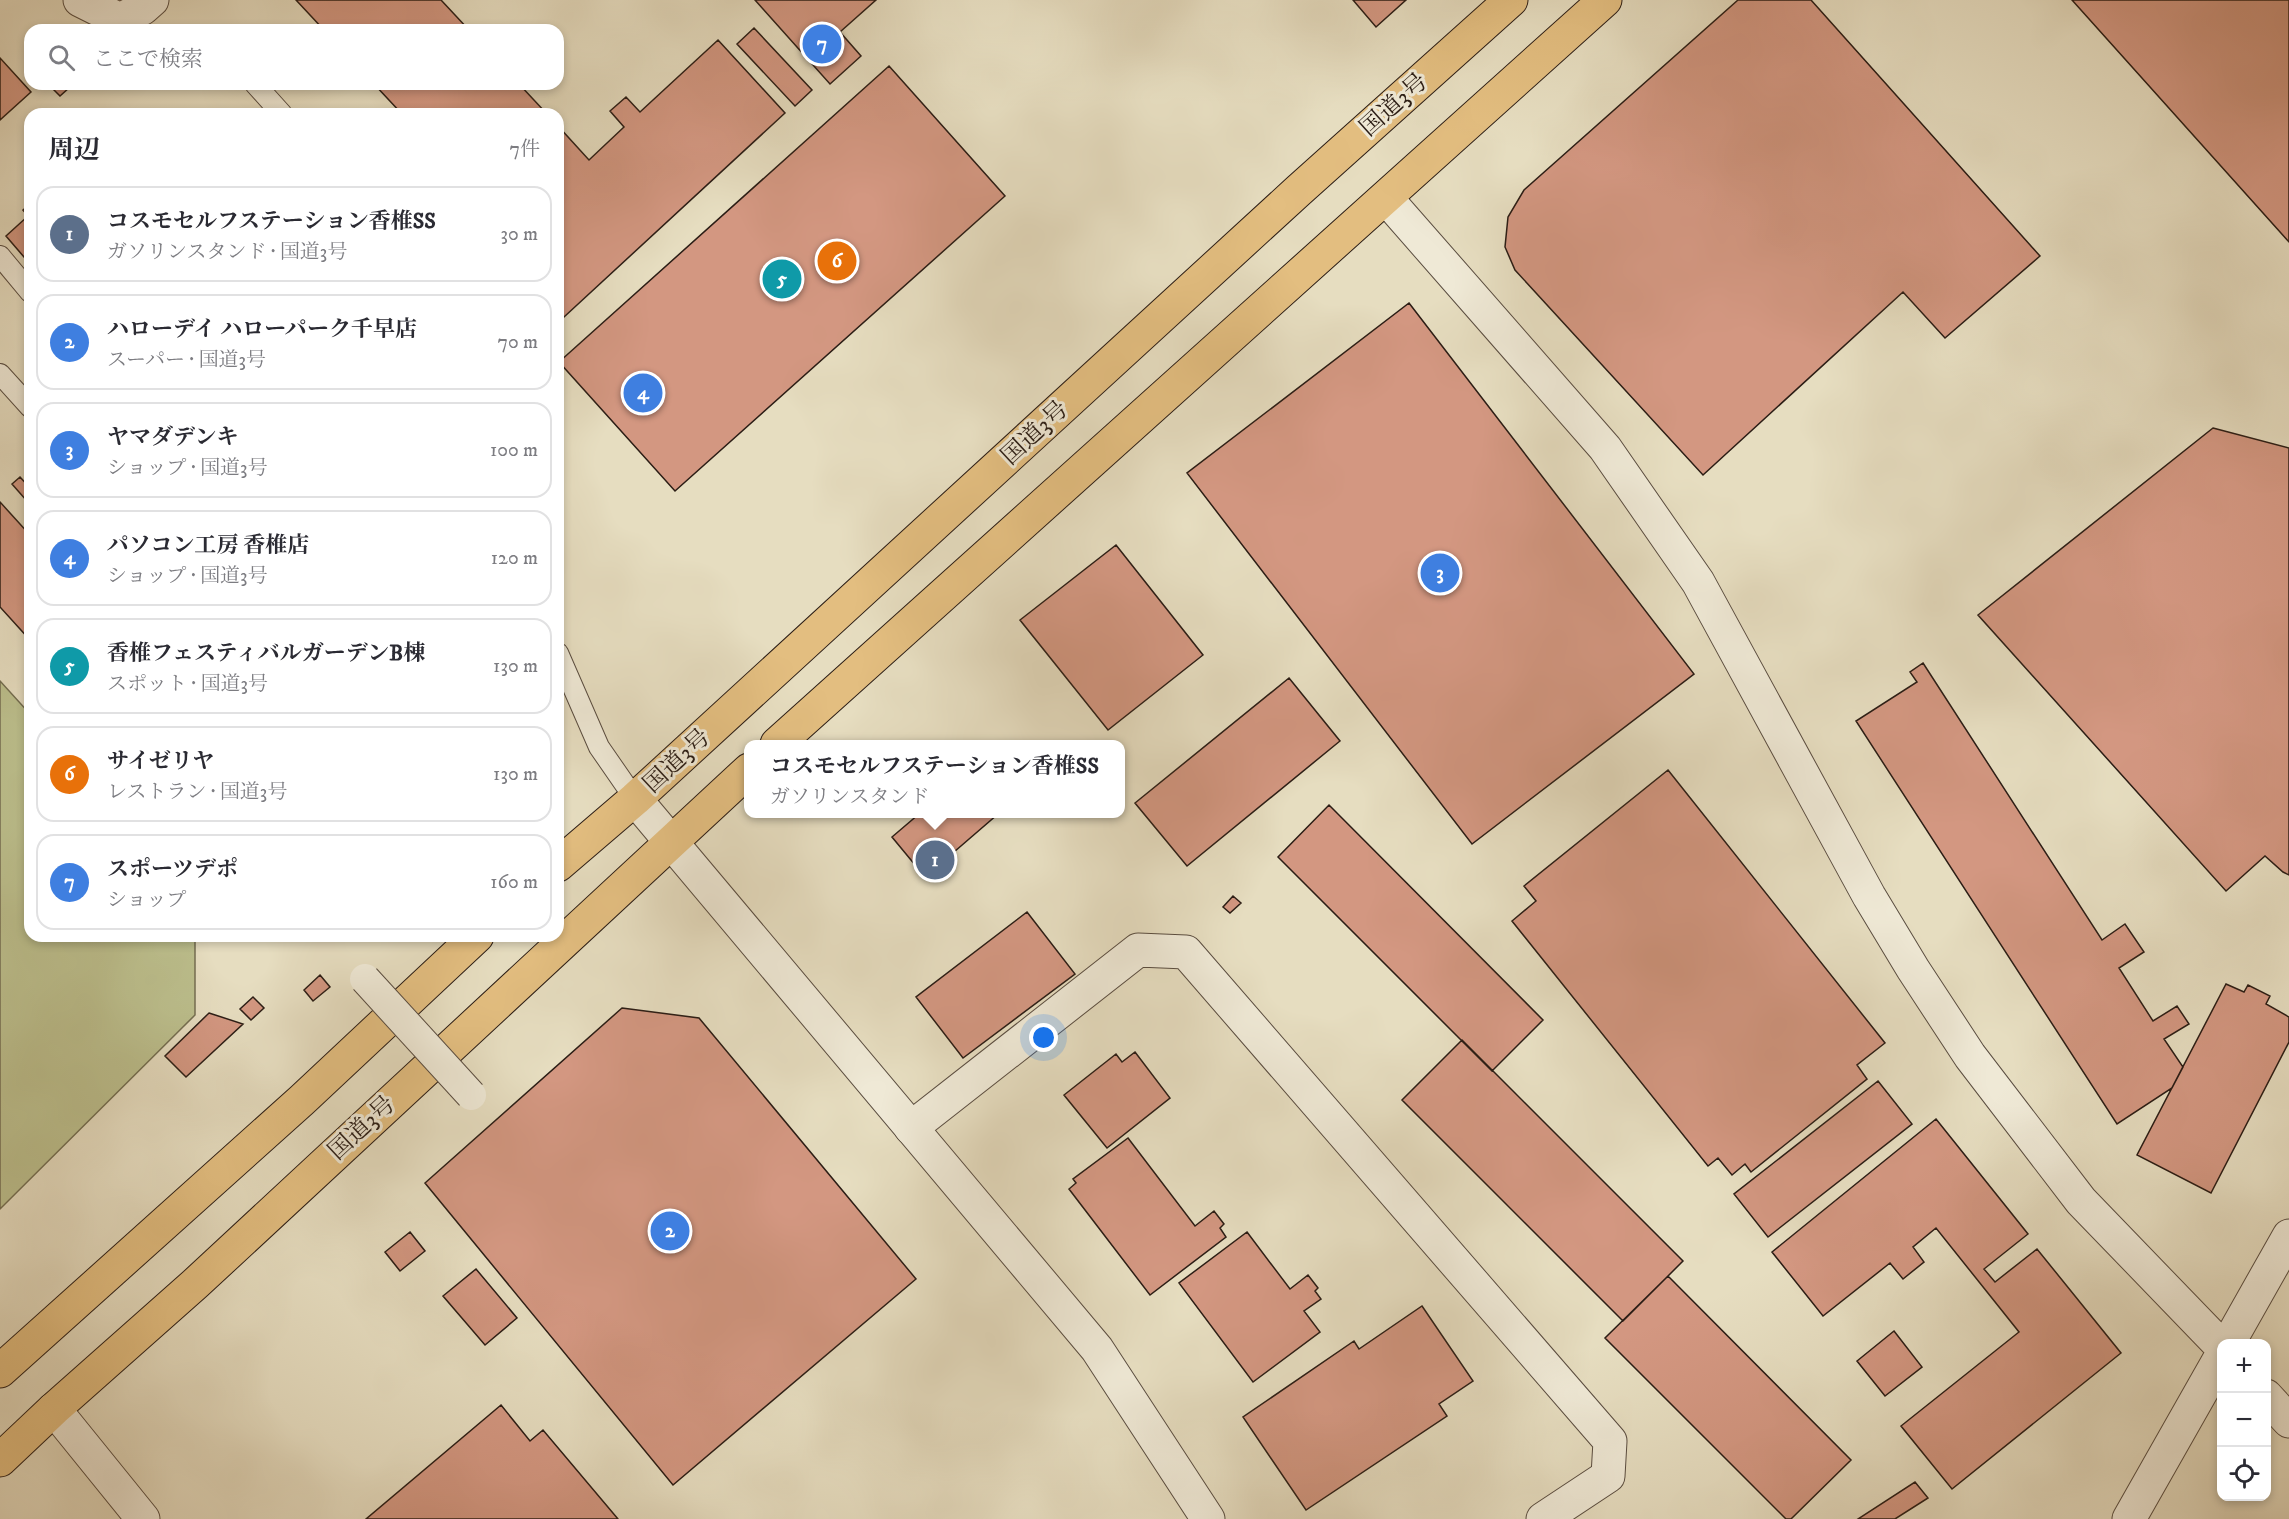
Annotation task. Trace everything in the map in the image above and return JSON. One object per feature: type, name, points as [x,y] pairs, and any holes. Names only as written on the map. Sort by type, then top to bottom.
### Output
[{"type":"highway","name":"国道3号","points":[[564,860],[635,799],[1298,191],[1511,0]]},
{"type":"highway","points":[[781,740],[1605,0]]},
{"type":"highway","name":"国道3号","points":[[564,941],[744,775]]},
{"type":"highway","points":[[0,1371],[303,1100],[471,942]]},
{"type":"highway","name":"国道3号","points":[[0,1460],[195,1284],[562,942]]},
{"type":"street","points":[[80,0],[120,20],[143,8],[152,0]]},
{"type":"street","points":[[1386,198],[1605,448],[1698,582],[1869,896],[1913,969],[1971,1056],[2081,1201],[2217,1342]]},
{"type":"street","points":[[635,799],[1097,1349],[1208,1519]]},
{"type":"street","points":[[911,1128],[1138,950],[1186,952],[1610,1441],[1608,1476],[1543,1519]]},
{"type":"street","points":[[364,979],[471,1095]]},
{"type":"street","points":[[2231,1339],[2289,1236]]},
{"type":"street","points":[[2129,1519],[2217,1364]]},
{"type":"street","points":[[2271,1401],[2289,1420]]},
{"type":"street","points":[[54,1409],[143,1519]]},
{"type":"lane","points":[[260,90],[277,108]]},
{"type":"lane","points":[[0,256],[24,285]]},
{"type":"lane","points":[[0,374],[24,400]]},
{"type":"lane","points":[[564,667],[599,747],[635,799]]},
{"type":"green space","points":[[0,681],[24,707],[24,942],[195,942],[195,1015],[0,1209]]},
{"type":"building","points":[[296,0],[441,0],[463,24],[318,24]]},
{"type":"building","points":[[755,0],[876,0],[840,32],[861,56],[830,84]]},
{"type":"building","points":[[1353,0],[1406,0],[1376,27]]},
{"type":"building","points":[[1738,0],[1811,0],[2040,256],[1945,338],[1903,292],[1703,475],[1515,270],[1505,247],[1508,217],[1524,190]]},
{"type":"building","points":[[2072,0],[2289,0],[2289,242]]},
{"type":"building","points":[[754,28],[812,90],[795,106],[737,44]]},
{"type":"building","points":[[718,40],[785,113],[564,317],[564,133],[589,160],[624,127],[610,111],[626,97],[640,112]]},
{"type":"building","points":[[0,58],[24,84],[24,90],[31,92],[0,120]]},
{"type":"building","points":[[889,66],[1005,196],[675,491],[564,368],[564,358]]},
{"type":"building","points":[[54,90],[67,90],[60,96]]},
{"type":"building","points":[[380,90],[525,90],[541,108],[396,108]]},
{"type":"building","points":[[24,220],[24,257],[6,236]]},
{"type":"building","points":[[1409,303],[1694,674],[1472,844],[1187,473]]},
{"type":"building","points":[[2213,428],[2289,448],[2289,875],[2265,856],[2226,891],[1978,615]]},
{"type":"building","points":[[20,477],[24,481],[24,498],[12,484]]},
{"type":"building","points":[[0,502],[24,528],[24,633],[0,607]]},
{"type":"building","points":[[1116,545],[1203,655],[1108,730],[1020,620]]},
{"type":"building","points":[[1923,663],[2102,940],[2125,924],[2144,952],[2119,968],[2153,1021],[2177,1006],[2189,1024],[2164,1039],[2183,1067],[2172,1088],[2117,1124],[1856,721],[1917,682],[1910,672]]},
{"type":"building","points":[[1289,678],[1340,741],[1187,866],[1135,803]]},
{"type":"building","points":[[1668,770],[1885,1043],[1857,1065],[1867,1079],[1751,1172],[1745,1164],[1732,1175],[1718,1158],[1708,1166],[1512,921],[1536,901],[1524,886]]},
{"type":"building","points":[[1329,805],[1543,1020],[1492,1071],[1278,857]]},
{"type":"building","points":[[914,818],[993,818],[925,877],[892,837]]},
{"type":"building","points":[[1233,896],[1241,903],[1230,913],[1223,907]]},
{"type":"building","points":[[1027,912],[1075,974],[963,1058],[916,997]]},
{"type":"building","points":[[320,975],[330,987],[313,1001],[304,990]]},
{"type":"building","points":[[2226,984],[2244,992],[2248,985],[2270,996],[2266,1004],[2289,1017],[2289,1042],[2211,1193],[2137,1155]]},
{"type":"building","points":[[253,997],[264,1008],[251,1020],[240,1009]]},
{"type":"building","points":[[622,1008],[699,1018],[916,1279],[673,1485],[425,1183]]},
{"type":"building","points":[[209,1013],[243,1024],[186,1077],[165,1056]]},
{"type":"building","points":[[1462,1040],[1683,1261],[1623,1321],[1402,1100]]},
{"type":"building","points":[[1135,1052],[1170,1098],[1107,1148],[1064,1095],[1116,1054],[1122,1062]]},
{"type":"building","points":[[1878,1081],[1912,1124],[1768,1237],[1734,1194]]},
{"type":"building","points":[[1936,1119],[2028,1234],[1984,1269],[1995,1282],[2037,1249],[2121,1353],[1952,1489],[1901,1426],[2019,1332],[1936,1228],[1913,1247],[1924,1262],[1903,1279],[1890,1263],[1823,1316],[1772,1252]]},
{"type":"building","points":[[1128,1138],[1195,1226],[1214,1211],[1224,1224],[1220,1228],[1226,1237],[1150,1295],[1069,1189],[1076,1183],[1073,1179]]},
{"type":"building","points":[[410,1232],[425,1251],[400,1271],[385,1252]]},
{"type":"building","points":[[1247,1232],[1290,1289],[1308,1275],[1318,1288],[1315,1291],[1321,1299],[1304,1311],[1320,1332],[1253,1382],[1179,1283]]},
{"type":"building","points":[[476,1269],[517,1318],[485,1345],[443,1296]]},
{"type":"building","points":[[1668,1276],[1851,1460],[1791,1519],[1786,1519],[1605,1338]]},
{"type":"building","points":[[1422,1306],[1473,1381],[1439,1404],[1447,1416],[1306,1510],[1243,1417],[1354,1341],[1359,1349]]},
{"type":"building","points":[[1894,1331],[1922,1367],[1885,1396],[1857,1361]]},
{"type":"building","points":[[501,1405],[530,1441],[543,1430],[618,1519],[366,1519]]},
{"type":"building","points":[[1915,1482],[1928,1498],[1895,1519],[1858,1519]]},
{"type":"place","name":"スポーツデポ","points":[[822,44]]},
{"type":"place","name":"サイゼリヤ","points":[[837,261]]},
{"type":"place","name":"香椎フェスティバルガーデンB棟","points":[[782,279]]},
{"type":"place","name":"パソコン工房 香椎店","points":[[643,393]]},
{"type":"place","name":"ヤマダデンキ","points":[[1440,573]]},
{"type":"place","name":"コスモセルフステーション香椎SS","points":[[935,860]]},
{"type":"place","name":"ハローデイ ハローパーク千早店","points":[[670,1231]]}]
